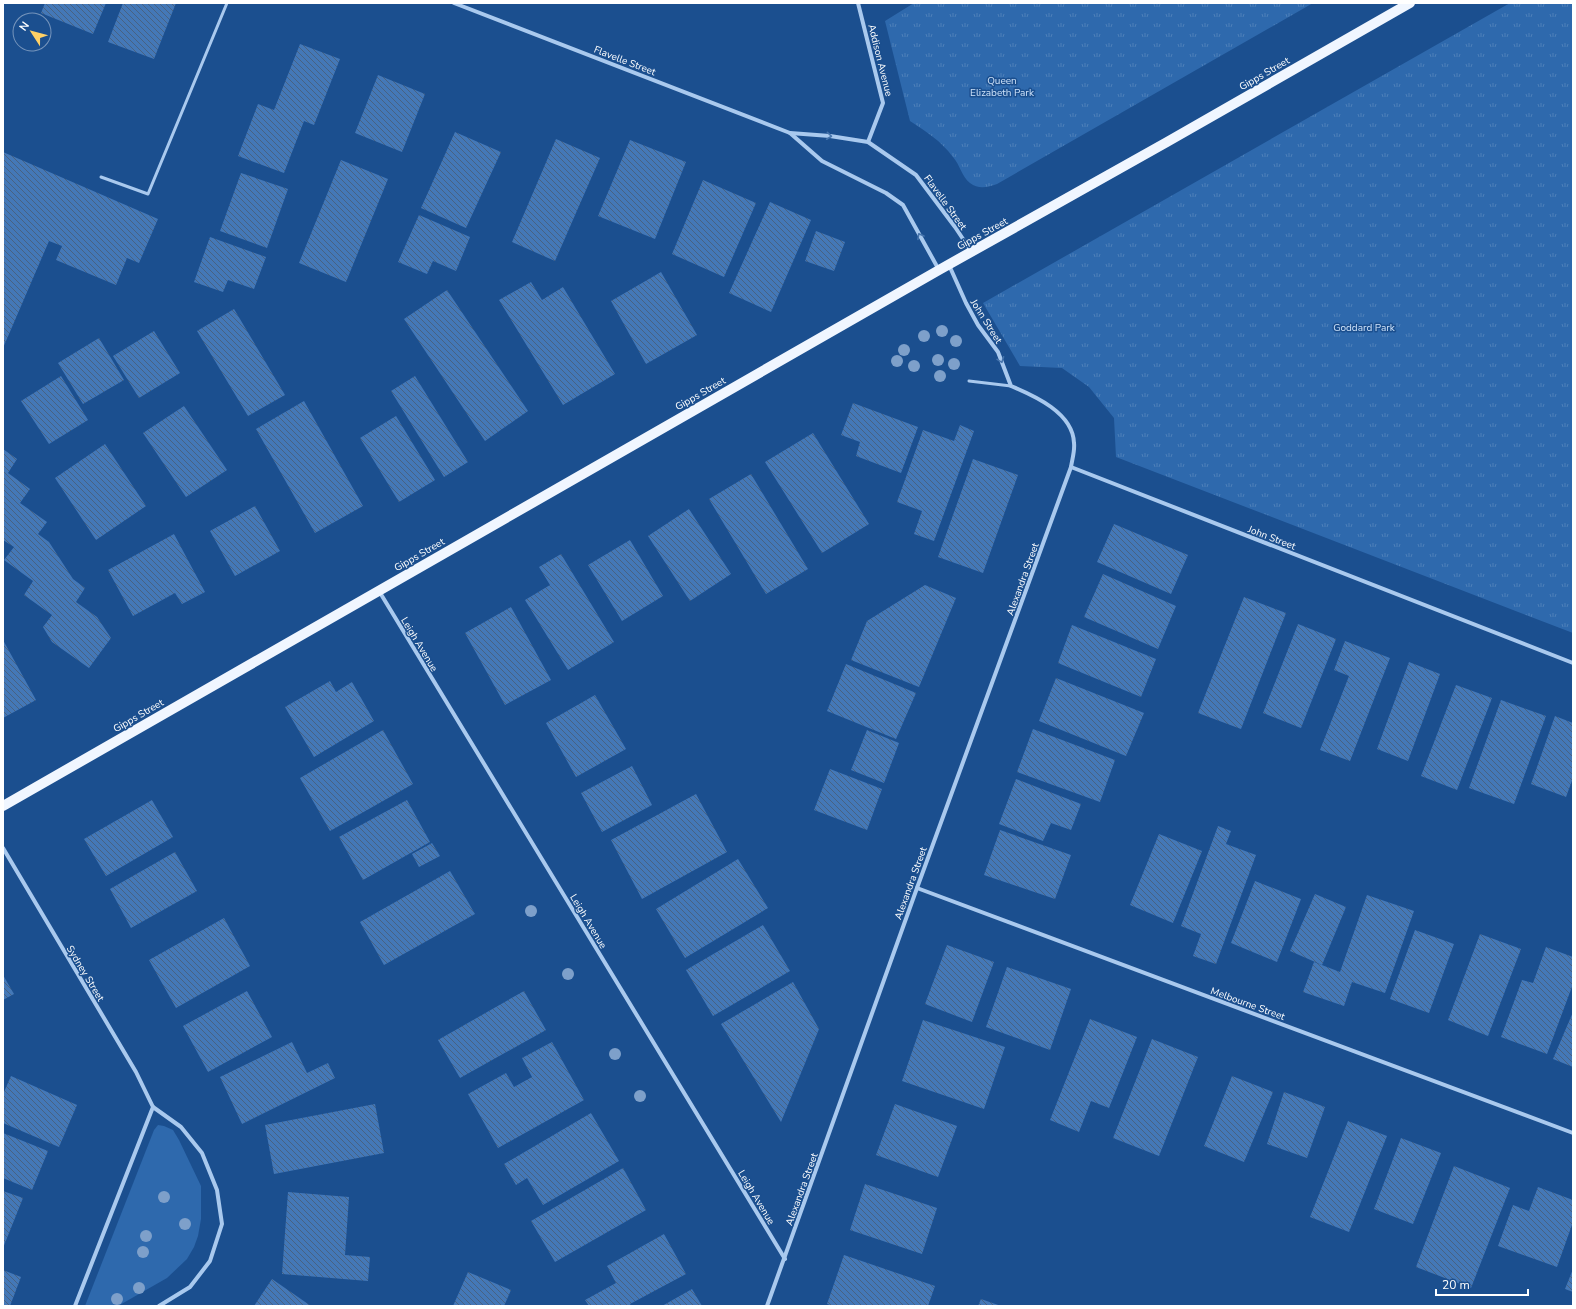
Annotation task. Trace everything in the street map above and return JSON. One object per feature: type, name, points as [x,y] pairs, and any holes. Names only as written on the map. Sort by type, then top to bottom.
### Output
[{"type":"main road","name":"Gipps Street","points":[[3,806],[939,270],[972,253],[1410,3]]},
{"type":"street","name":"Flavelle Street","points":[[454,3],[790,133],[830,136],[868,142],[916,175],[955,227],[972,253]]},
{"type":"street","name":"Addison Avenue","points":[[858,3],[883,103],[868,142]]},
{"type":"street","name":"Flavelle Street","points":[[790,133],[822,161],[886,193],[903,205],[939,270]]},
{"type":"street","name":"John Street","points":[[949,265],[978,325],[998,352],[1011,386]]},
{"type":"street","points":[[1011,386],[1048,405],[1068,422],[1075,443],[1071,467]]},
{"type":"street","name":"John Street","points":[[1071,467],[1573,663]]},
{"type":"street","name":"Alexandra Street","points":[[767,1306],[917,888],[1071,467]]},
{"type":"street","name":"Leigh Avenue","points":[[379,591],[785,1258]]},
{"type":"street","name":"Sydney Street","points":[[3,848],[136,1072],[153,1107],[181,1127],[202,1153],[217,1190],[222,1224],[210,1262],[190,1287],[159,1306]]},
{"type":"street","name":"Melbourne Street","points":[[917,888],[1573,1133]]},
{"type":"street","points":[[75,1306],[153,1107]]},
{"type":"lane","points":[[101,177],[148,194],[227,3]]},
{"type":"lane","points":[[969,381],[1011,386]]},
{"type":"green space","name":"Queen Elizabeth Park","points":[[914,3],[1313,3],[997,184],[977,187],[965,178],[955,160],[943,146],[910,121],[885,21]]},
{"type":"green space","name":"Goddard Park","points":[[1510,3],[1573,3],[1573,633],[1116,457],[1114,418],[1089,387],[1062,368],[1020,366],[983,303]]},
{"type":"green space","points":[[158,1125],[173,1130],[201,1186],[201,1219],[198,1236],[194,1247],[187,1259],[167,1278],[118,1306],[85,1306],[154,1130]]},
{"type":"building","points":[[45,3],[106,3],[93,34],[52,17],[52,12],[41,12]]},
{"type":"building","points":[[123,3],[176,3],[154,59],[108,42]]},
{"type":"building","points":[[300,44],[340,59],[314,125],[304,121],[284,173],[238,156],[258,104],[274,110]]},
{"type":"building","points":[[378,75],[425,94],[402,152],[355,133]]},
{"type":"building","points":[[455,132],[501,152],[466,228],[421,208]]},
{"type":"building","points":[[556,139],[600,158],[555,261],[512,242]]},
{"type":"building","points":[[630,140],[686,162],[655,239],[598,216]]},
{"type":"building","points":[[3,152],[158,219],[139,263],[127,258],[116,285],[56,260],[62,246],[49,241],[3,348]]},
{"type":"building","points":[[341,160],[388,179],[346,282],[299,263]]},
{"type":"building","points":[[241,173],[288,189],[267,248],[220,231]]},
{"type":"building","points":[[703,180],[756,203],[724,277],[672,254]]},
{"type":"building","points":[[770,202],[811,220],[771,312],[729,293]]},
{"type":"building","points":[[419,215],[470,237],[456,271],[433,261],[427,274],[398,262]]},
{"type":"building","points":[[816,231],[845,242],[834,271],[805,261]]},
{"type":"building","points":[[210,237],[266,257],[254,289],[228,280],[223,292],[194,282]]},
{"type":"building","points":[[661,272],[697,335],[646,364],[611,301]]},
{"type":"building","points":[[531,282],[542,300],[563,287],[615,374],[563,405],[499,300]]},
{"type":"building","points":[[447,290],[528,411],[485,441],[404,319]]},
{"type":"building","points":[[234,309],[285,395],[248,416],[197,331]]},
{"type":"building","points":[[154,331],[180,373],[139,398],[113,356]]},
{"type":"building","points":[[99,338],[124,380],[83,404],[58,363]]},
{"type":"building","points":[[61,376],[88,420],[49,444],[21,401]]},
{"type":"building","points":[[415,376],[468,462],[444,477],[391,391]]},
{"type":"building","points":[[304,401],[363,506],[315,533],[256,429]]},
{"type":"building","points":[[853,403],[918,427],[901,473],[856,456],[860,442],[841,435]]},
{"type":"building","points":[[184,406],[227,470],[186,497],[143,433]]},
{"type":"building","points":[[396,416],[435,480],[399,502],[360,438]]},
{"type":"building","points":[[960,425],[974,431],[934,541],[914,534],[922,511],[897,502],[923,430],[954,441]]},
{"type":"building","points":[[813,433],[869,524],[822,553],[765,462]]},
{"type":"building","points":[[105,444],[146,506],[96,540],[55,478]]},
{"type":"building","points":[[3,449],[17,459],[8,473],[30,489],[20,503],[47,522],[38,534],[49,542],[73,579],[85,588],[76,602],[97,617],[111,638],[89,668],[52,642],[43,627],[52,615],[24,595],[33,581],[4,560],[14,547],[3,540]]},
{"type":"building","points":[[973,459],[1018,475],[983,573],[938,557]]},
{"type":"building","points":[[751,474],[808,569],[766,594],[709,499]]},
{"type":"building","points":[[255,506],[280,551],[235,576],[210,531]]},
{"type":"building","points":[[689,509],[731,574],[690,601],[648,536]]},
{"type":"building","points":[[1114,524],[1188,555],[1171,594],[1097,562]]},
{"type":"building","points":[[174,534],[205,592],[182,604],[175,593],[133,616],[108,570]]},
{"type":"building","points":[[630,540],[663,596],[622,621],[588,565]]},
{"type":"building","points":[[561,554],[614,642],[568,670],[525,600],[550,585],[539,567]]},
{"type":"building","points":[[1103,574],[1176,606],[1158,649],[1084,617]]},
{"type":"building","points":[[925,585],[956,598],[919,687],[851,660],[867,621]]},
{"type":"building","points":[[1244,597],[1286,613],[1241,729],[1198,713]]},
{"type":"building","points":[[511,607],[551,680],[505,705],[465,633]]},
{"type":"building","points":[[1298,624],[1336,639],[1301,728],[1263,713]]},
{"type":"building","points":[[1072,625],[1156,659],[1141,697],[1058,663]]},
{"type":"building","points":[[3,640],[36,700],[3,718]]},
{"type":"building","points":[[1345,641],[1390,658],[1350,761],[1320,750],[1349,676],[1334,670]]},
{"type":"building","points":[[1409,662],[1440,674],[1408,761],[1377,749]]},
{"type":"building","points":[[846,664],[916,693],[896,739],[827,711]]},
{"type":"building","points":[[1056,678],[1144,713],[1126,756],[1039,721]]},
{"type":"building","points":[[330,681],[336,692],[352,682],[374,721],[314,757],[285,707]]},
{"type":"building","points":[[1456,685],[1492,698],[1457,790],[1421,776]]},
{"type":"building","points":[[595,695],[626,749],[576,777],[546,723]]},
{"type":"building","points":[[1501,700],[1546,716],[1514,804],[1469,788]]},
{"type":"building","points":[[1555,716],[1573,723],[1573,778],[1566,797],[1531,784]]},
{"type":"building","points":[[1033,729],[1115,760],[1100,802],[1017,772]]},
{"type":"building","points":[[383,730],[413,784],[330,831],[300,778]]},
{"type":"building","points":[[867,730],[899,743],[884,783],[851,770]]},
{"type":"building","points":[[632,766],[652,805],[602,832],[581,793]]},
{"type":"building","points":[[830,769],[882,789],[867,830],[814,810]]},
{"type":"building","points":[[1016,779],[1081,804],[1071,830],[1051,823],[1043,841],[999,824]]},
{"type":"building","points":[[696,794],[727,852],[642,899],[611,840]]},
{"type":"building","points":[[152,800],[173,837],[106,876],[84,839]]},
{"type":"building","points":[[407,800],[430,842],[363,880],[339,837]]},
{"type":"building","points":[[1218,826],[1231,831],[1226,844],[1256,855],[1216,964],[1193,956],[1201,934],[1181,926]]},
{"type":"building","points":[[1000,830],[1071,855],[1055,899],[984,875]]},
{"type":"building","points":[[1159,834],[1202,851],[1173,923],[1130,905]]},
{"type":"building","points":[[432,843],[440,856],[419,867],[412,854]]},
{"type":"building","points":[[175,852],[197,891],[131,928],[110,889]]},
{"type":"building","points":[[738,859],[768,908],[685,958],[656,909]]},
{"type":"building","points":[[450,871],[475,914],[384,965],[360,922]]},
{"type":"building","points":[[1255,881],[1301,899],[1277,962],[1231,943]]},
{"type":"building","points":[[1315,894],[1346,907],[1322,965],[1290,951]]},
{"type":"building","points":[[1367,895],[1414,911],[1385,993],[1352,982],[1344,1006],[1303,992],[1314,962],[1340,972]]},
{"type":"building","points":[[224,918],[250,966],[176,1008],[149,960]]},
{"type":"building","points":[[763,925],[790,971],[713,1016],[686,970]]},
{"type":"building","points":[[1415,930],[1454,944],[1429,1013],[1390,999]]},
{"type":"building","points":[[1480,934],[1521,949],[1488,1036],[1448,1020]]},
{"type":"building","points":[[947,945],[994,962],[972,1022],[925,1004]]},
{"type":"building","points":[[1546,947],[1573,957],[1573,984],[1547,1054],[1501,1037],[1522,980],[1533,983]]},
{"type":"building","points":[[1007,967],[1071,989],[1050,1050],[986,1027]]},
{"type":"building","points":[[3,975],[14,994],[3,1000]]},
{"type":"building","points":[[793,982],[819,1029],[781,1122],[721,1024]]},
{"type":"building","points":[[247,991],[272,1037],[208,1072],[183,1026]]},
{"type":"building","points":[[524,991],[546,1030],[460,1078],[438,1040]]},
{"type":"building","points":[[1573,1012],[1573,1067],[1553,1059]]},
{"type":"building","points":[[1090,1019],[1137,1037],[1109,1108],[1091,1101],[1079,1132],[1050,1120]]},
{"type":"building","points":[[923,1020],[1005,1047],[984,1109],[902,1081]]},
{"type":"building","points":[[1152,1039],[1198,1057],[1159,1156],[1113,1138]]},
{"type":"building","points":[[292,1042],[307,1073],[328,1063],[335,1078],[242,1124],[220,1077]]},
{"type":"building","points":[[552,1042],[584,1100],[498,1148],[468,1094],[506,1073],[514,1087],[532,1077],[522,1058]]},
{"type":"building","points":[[11,1076],[77,1105],[59,1147],[3,1123],[3,1094]]},
{"type":"building","points":[[1232,1076],[1273,1092],[1244,1162],[1204,1146]]},
{"type":"building","points":[[1284,1092],[1325,1107],[1307,1158],[1267,1144]]},
{"type":"building","points":[[375,1104],[384,1153],[274,1174],[265,1125]]},
{"type":"building","points":[[895,1104],[957,1126],[938,1177],[876,1155]]},
{"type":"building","points":[[591,1113],[619,1161],[543,1205],[527,1178],[516,1185],[504,1164]]},
{"type":"building","points":[[1348,1121],[1387,1136],[1349,1232],[1310,1217]]},
{"type":"building","points":[[3,1133],[48,1151],[32,1190],[3,1178]]},
{"type":"building","points":[[1401,1138],[1441,1153],[1413,1224],[1374,1209]]},
{"type":"building","points":[[1454,1166],[1510,1188],[1471,1288],[1416,1267]]},
{"type":"building","points":[[623,1168],[646,1210],[555,1262],[531,1221]]},
{"type":"building","points":[[865,1184],[937,1208],[922,1254],[850,1230]]},
{"type":"building","points":[[1538,1187],[1573,1200],[1573,1222],[1557,1267],[1498,1246],[1513,1205],[1529,1211]]},
{"type":"building","points":[[3,1191],[23,1198],[3,1248]]},
{"type":"building","points":[[288,1192],[349,1197],[345,1255],[370,1257],[368,1281],[282,1274]]},
{"type":"building","points":[[664,1234],[686,1274],[630,1304],[631,1306],[589,1306],[585,1300],[616,1283],[607,1266]]},
{"type":"building","points":[[844,1255],[935,1286],[928,1306],[833,1306],[827,1304]]},
{"type":"building","points":[[1573,1269],[1573,1292],[1565,1289]]},
{"type":"building","points":[[3,1270],[21,1277],[10,1306],[3,1306]]},
{"type":"building","points":[[468,1272],[511,1290],[504,1306],[453,1306]]},
{"type":"building","points":[[272,1279],[311,1306],[254,1306]]},
{"type":"building","points":[[692,1289],[702,1306],[662,1306]]},
{"type":"building","points":[[981,1299],[1001,1306],[978,1306]]}]
